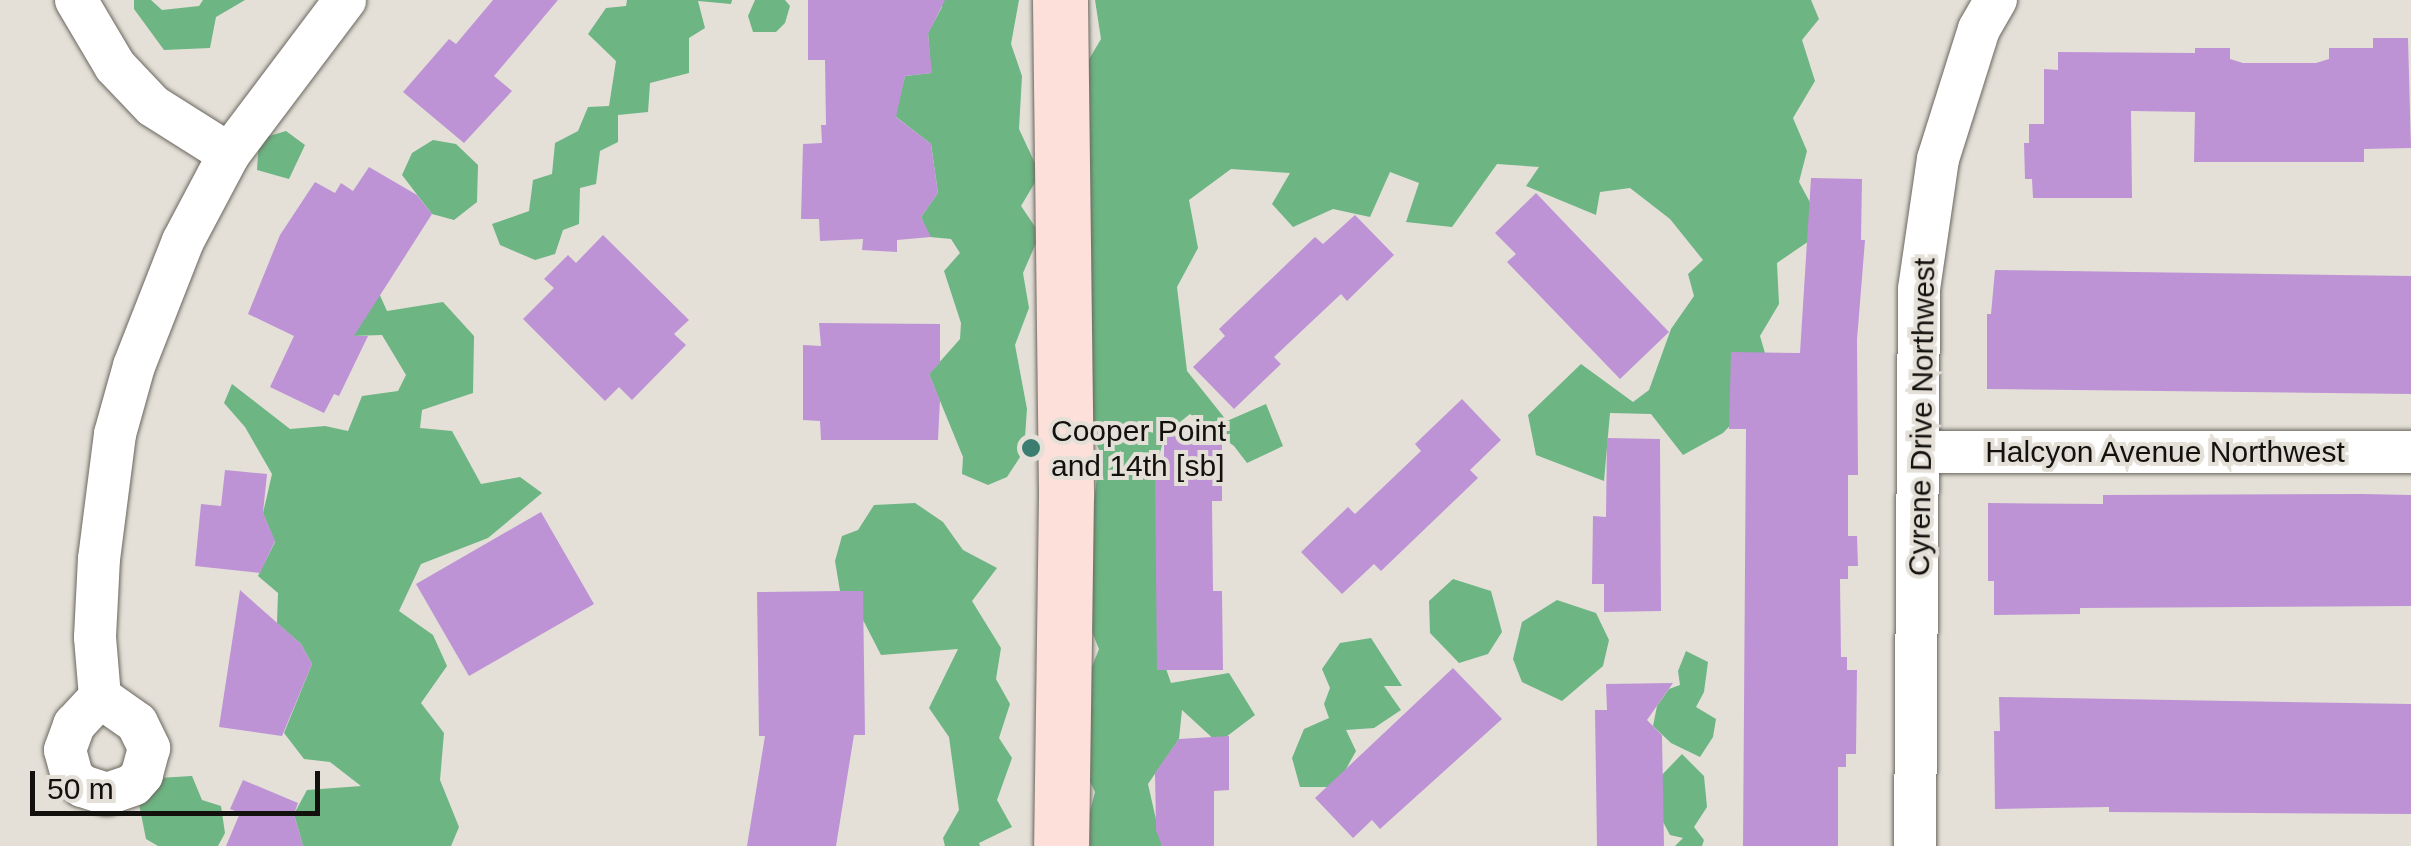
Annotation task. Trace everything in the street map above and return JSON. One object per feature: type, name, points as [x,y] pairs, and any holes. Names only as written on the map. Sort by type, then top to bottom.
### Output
[{"type":"main road","points":[[1060,0],[1066,495],[1062,846]]},
{"type":"street","points":[[76,0],[115,66],[153,106],[228,154]]},
{"type":"street","points":[[100,697],[96,637],[99,559],[115,434],[134,366],[182,240],[228,154],[345,0]]},
{"type":"street","name":"Cyrene Drive Northwest","points":[[1915,846],[1919,289],[1938,159],[1978,29],[1996,0]]},
{"type":"street","name":"Halcyon Avenue Northwest","points":[[1919,452],[2411,452]]},
{"type":"green space","points":[[134,0],[151,0],[162,10],[199,6],[203,0],[245,0],[216,17],[210,48],[164,50],[134,9]]},
{"type":"green space","points":[[627,0],[732,0],[731,4],[698,1],[705,28],[689,38],[689,73],[650,83],[648,112],[618,115],[618,142],[600,151],[596,184],[580,188],[579,224],[563,230],[555,254],[535,260],[500,245],[492,224],[529,211],[533,180],[552,174],[555,143],[578,131],[588,107],[609,106],[616,61],[588,34],[606,8],[626,6]]},
{"type":"green space","points":[[755,0],[785,0],[790,6],[785,23],[776,32],[753,32],[748,16]]},
{"type":"green space","points":[[939,0],[1019,0],[1011,44],[1022,76],[1019,129],[1040,174],[1021,206],[1040,234],[1023,273],[1029,308],[1015,345],[1027,409],[1024,451],[1007,477],[988,485],[962,474],[963,457],[929,374],[960,339],[961,323],[944,271],[960,253],[951,239],[930,237],[921,217],[938,193],[931,144],[895,116],[905,76],[931,73],[928,33],[942,7]]},
{"type":"green space","points":[[1095,0],[1811,0],[1819,19],[1802,40],[1815,81],[1793,118],[1807,151],[1799,182],[1825,230],[1777,263],[1779,304],[1760,336],[1767,360],[1749,406],[1723,433],[1683,455],[1651,414],[1610,413],[1604,481],[1536,455],[1528,415],[1581,364],[1633,402],[1649,390],[1671,329],[1694,296],[1688,274],[1703,260],[1670,219],[1630,188],[1600,192],[1596,215],[1526,186],[1539,167],[1497,164],[1452,227],[1406,222],[1419,183],[1390,172],[1370,217],[1333,209],[1293,227],[1272,204],[1290,173],[1231,169],[1189,200],[1198,248],[1177,287],[1187,371],[1227,421],[1266,404],[1283,446],[1247,463],[1234,446],[1190,414],[1165,434],[1154,475],[1178,516],[1158,646],[1171,683],[1229,673],[1255,715],[1218,743],[1182,710],[1179,739],[1148,784],[1162,846],[1081,846],[1095,792],[1078,756],[1079,699],[1099,649],[1090,627],[1093,509],[1100,452],[1075,393],[1075,83],[1101,39]]},
{"type":"green space","points":[[286,131],[305,145],[289,179],[257,170],[259,139]]},
{"type":"green space","points":[[433,140],[456,144],[478,165],[477,202],[454,220],[432,214],[402,175],[412,153]]},
{"type":"green space","points":[[378,291],[387,311],[443,302],[474,336],[473,393],[422,410],[420,428],[452,431],[481,484],[520,477],[542,493],[488,538],[421,564],[399,611],[433,635],[447,666],[421,703],[444,733],[440,780],[459,827],[451,846],[303,846],[294,814],[307,790],[361,786],[330,762],[304,759],[284,733],[312,664],[301,644],[277,623],[278,593],[258,576],[275,542],[263,513],[272,474],[245,427],[224,403],[232,384],[290,429],[325,426],[348,431],[362,396],[398,391],[406,375],[382,335],[351,336]]},
{"type":"green space","points":[[915,503],[943,522],[963,550],[997,568],[972,601],[1001,648],[996,679],[1010,704],[999,738],[1012,758],[997,800],[1012,827],[979,843],[980,846],[945,846],[943,838],[959,810],[949,737],[929,708],[958,649],[881,655],[863,620],[840,591],[835,561],[842,536],[858,530],[874,505]]},
{"type":"green space","points":[[1453,579],[1491,591],[1502,632],[1488,654],[1459,663],[1430,633],[1429,601]]},
{"type":"green space","points":[[1557,600],[1596,613],[1609,640],[1603,666],[1562,701],[1522,682],[1513,659],[1522,622]]},
{"type":"green space","points":[[1371,638],[1402,686],[1384,686],[1401,710],[1374,728],[1346,730],[1356,751],[1336,787],[1300,787],[1292,758],[1304,729],[1329,718],[1324,704],[1330,688],[1322,669],[1340,643]]},
{"type":"green space","points":[[1686,651],[1708,662],[1704,692],[1696,707],[1716,719],[1713,737],[1700,757],[1671,743],[1653,726],[1657,706],[1669,689],[1680,685],[1678,671]]},
{"type":"green space","points":[[1682,754],[1704,776],[1707,807],[1694,827],[1704,840],[1702,846],[1675,846],[1683,838],[1670,835],[1655,807],[1658,779]]},
{"type":"green space","points":[[192,776],[202,800],[221,806],[225,833],[218,846],[158,846],[146,839],[139,804],[158,778]]},
{"type":"building","points":[[493,0],[558,0],[494,76],[512,91],[464,143],[403,92],[449,39],[456,44]]},
{"type":"building","points":[[808,0],[945,0],[928,34],[932,73],[905,76],[896,117],[931,144],[938,193],[921,217],[931,237],[897,240],[897,252],[862,250],[863,239],[820,241],[819,219],[801,219],[803,144],[822,143],[821,125],[826,125],[825,60],[808,60]]},
{"type":"building","points":[[2373,38],[2408,38],[2411,148],[2364,149],[2364,162],[2194,162],[2195,112],[2131,111],[2132,198],[2033,198],[2032,179],[2025,179],[2024,143],[2029,143],[2029,124],[2044,124],[2044,69],[2058,70],[2058,52],[2195,53],[2195,48],[2230,48],[2230,59],[2243,63],[2316,63],[2329,59],[2329,48],[2373,48]]},
{"type":"building","points":[[369,167],[417,195],[432,214],[354,336],[368,336],[339,396],[334,394],[324,413],[270,387],[294,336],[248,314],[280,235],[315,182],[335,193],[341,183],[353,191]]},
{"type":"building","points":[[1811,178],[1862,179],[1861,240],[1865,240],[1857,340],[1858,475],[1848,475],[1848,536],[1857,536],[1858,566],[1848,566],[1848,579],[1840,579],[1841,657],[1847,657],[1847,670],[1857,670],[1856,754],[1846,754],[1846,767],[1838,767],[1838,846],[1743,846],[1746,429],[1729,429],[1731,352],[1800,353]]},
{"type":"building","points":[[1536,193],[1669,332],[1620,379],[1507,262],[1516,254],[1495,233]]},
{"type":"building","points":[[1355,215],[1394,255],[1347,301],[1341,294],[1274,357],[1281,364],[1234,409],[1193,367],[1225,336],[1219,329],[1315,237],[1323,244]]},
{"type":"building","points":[[603,235],[689,320],[674,334],[686,345],[632,400],[619,387],[605,401],[523,319],[554,288],[544,279],[568,255],[576,263]]},
{"type":"building","points":[[1995,270],[2411,276],[2411,394],[1987,389],[1987,314],[1991,314]]},
{"type":"building","points":[[819,323],[940,324],[940,363],[929,374],[940,400],[938,440],[821,440],[820,421],[803,420],[803,345],[821,346]]},
{"type":"building","points":[[1462,399],[1501,440],[1470,470],[1478,478],[1381,571],[1374,564],[1342,594],[1301,552],[1348,507],[1355,514],[1421,451],[1415,444]]},
{"type":"building","points":[[1222,434],[1222,501],[1212,501],[1213,591],[1222,591],[1223,670],[1157,670],[1155,480],[1164,479],[1164,435]]},
{"type":"building","points":[[1607,438],[1660,439],[1661,611],[1604,612],[1604,584],[1592,584],[1593,516],[1606,517]]},
{"type":"building","points":[[225,470],[267,474],[263,513],[275,541],[260,573],[195,566],[201,504],[221,506]]},
{"type":"building","points":[[2103,495],[2411,495],[2411,606],[2080,608],[2080,614],[1994,615],[1994,581],[1988,581],[1988,503],[2103,504]]},
{"type":"building","points":[[541,512],[594,604],[469,676],[416,584]]},
{"type":"building","points":[[240,590],[301,644],[312,664],[282,736],[219,727]]},
{"type":"building","points":[[863,591],[865,735],[854,735],[836,846],[747,846],[765,736],[759,736],[757,592]]},
{"type":"building","points":[[1453,668],[1502,719],[1380,829],[1372,820],[1353,838],[1315,798]]},
{"type":"building","points":[[1673,683],[1647,720],[1662,735],[1664,846],[1597,846],[1595,710],[1607,710],[1606,684]]},
{"type":"building","points":[[1999,697],[2411,704],[2411,814],[2109,812],[2109,807],[1995,809],[1994,731],[2000,731]]},
{"type":"building","points":[[1229,736],[1229,790],[1214,791],[1214,846],[1162,846],[1156,830],[1155,773],[1179,739]]},
{"type":"building","points":[[243,780],[298,803],[294,814],[303,846],[226,846],[240,813],[230,809]]},
{"type":"place","name":"Cooper Point and 14th [sb]","points":[[1031,448]]}]
